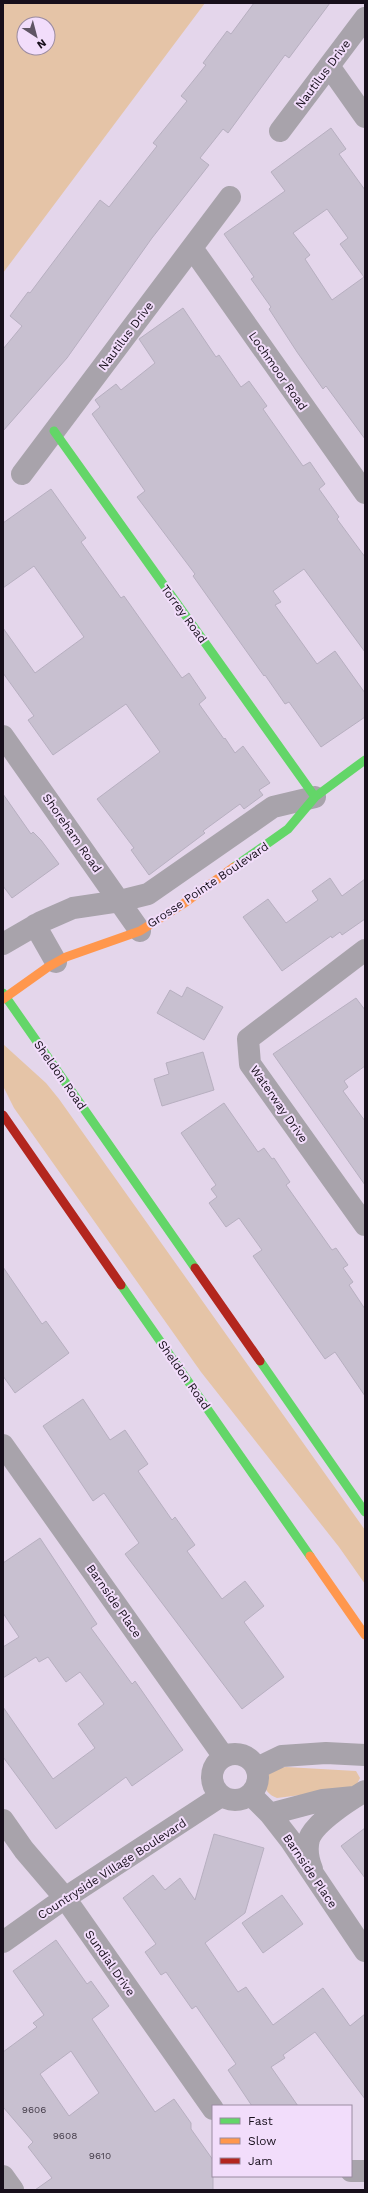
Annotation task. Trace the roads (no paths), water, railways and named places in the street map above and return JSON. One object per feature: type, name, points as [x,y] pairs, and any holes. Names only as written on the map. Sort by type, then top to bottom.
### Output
[{"type":"main road","name":"Torrey Road","points":[[54,431],[315,796]]},
{"type":"main road","name":"Grosse Pointe Boulevard","points":[[4,997],[56,962],[140,931],[183,904],[288,829],[315,796],[365,760]]},
{"type":"main road","name":"Sheldon Road","points":[[4,997],[365,1512]]},
{"type":"main road","name":"Sheldon Road","points":[[3,1114],[365,1635]]},
{"type":"street","name":"Nautilus Drive","points":[[280,131],[365,18]]},
{"type":"street","points":[[329,66],[365,117]]},
{"type":"street","name":"Nautilus Drive","points":[[22,474],[230,197]]},
{"type":"street","name":"Lochmoor Road","points":[[192,248],[365,493]]},
{"type":"street","name":"Shoreham Road","points":[[3,736],[140,931]]},
{"type":"street","name":"Grosse Pointe Boulevard","points":[[3,944],[35,925],[73,908],[120,901],[148,894],[273,807],[315,796]]},
{"type":"street","points":[[35,925],[56,962]]},
{"type":"street","name":"Waterway Drive","points":[[363,1218],[250,1064],[248,1039],[365,950]]},
{"type":"street","name":"Barnside Place","points":[[3,1444],[224,1757]]},
{"type":"street","points":[[257,1768],[282,1756],[326,1753],[365,1755]]},
{"type":"street","points":[[239,1754],[246,1756],[257,1768],[258,1782],[251,1795],[236,1801],[221,1796],[216,1791],[212,1776],[214,1768],[224,1757],[239,1754]]},
{"type":"street","points":[[270,1814],[323,1800],[360,1794]]},
{"type":"street","points":[[316,1882],[307,1857],[309,1838],[320,1824],[360,1794]]},
{"type":"street","name":"Barnside Place","points":[[251,1795],[270,1814],[290,1841],[316,1882],[365,1952]]},
{"type":"street","name":"Countryside Village Boulevard","points":[[3,1942],[65,1898],[221,1796]]},
{"type":"street","name":"Sundial Drive","points":[[3,1820],[24,1850],[65,1898],[212,2108]]},
{"type":"street","points":[[352,2171],[365,2171]]},
{"type":"street","points":[[3,2176],[13,2190]]}]
